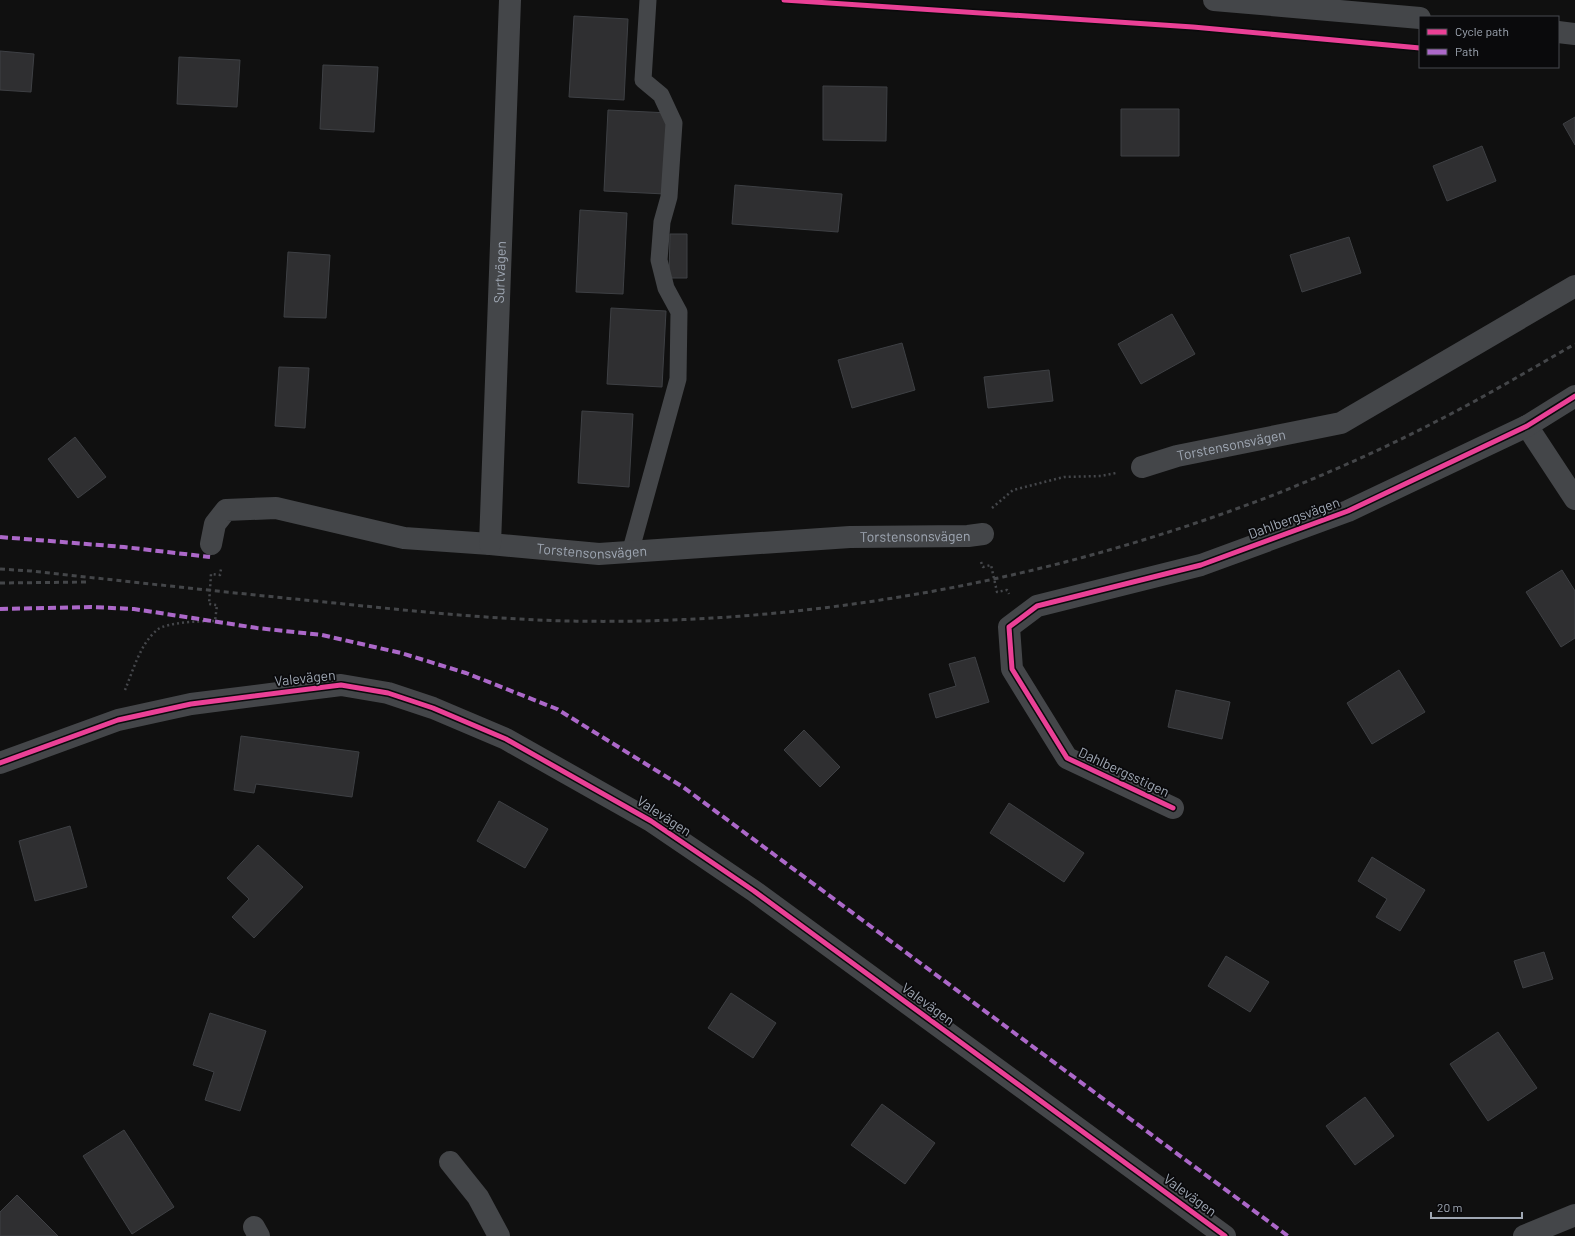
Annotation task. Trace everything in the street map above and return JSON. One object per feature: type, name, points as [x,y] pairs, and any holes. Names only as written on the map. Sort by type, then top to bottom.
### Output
[{"type":"street","name":"Surtvägen","points":[[490,544],[510,0]]},
{"type":"street","points":[[1214,0],[1419,18]]},
{"type":"street","points":[[1559,32],[1575,34]]},
{"type":"street","name":"Torstensonsvägen","points":[[1142,467],[1177,456],[1341,423],[1575,286]]},
{"type":"street","name":"Dahlbergsvägen","points":[[1009,627],[1037,606],[1202,565],[1348,511],[1527,426],[1575,396]]},
{"type":"street","points":[[1527,426],[1575,499]]},
{"type":"street","name":"Torstensonsvägen","points":[[212,544],[215,524],[226,510],[276,508],[404,538],[599,554],[850,537],[968,536],[983,534]]},
{"type":"street","name":"Dahlbergsstigen","points":[[1009,627],[1012,669],[1066,758],[1173,808]]},
{"type":"street","name":"Valevägen","points":[[0,763],[118,720],[191,704],[341,685],[388,693],[433,708],[506,739],[652,820],[748,887],[1225,1236]]},
{"type":"street","points":[[450,1162],[478,1197],[499,1236]]},
{"type":"street","points":[[1524,1236],[1575,1215]]},
{"type":"lane","points":[[630,552],[678,379],[679,312],[666,288],[659,260],[662,222],[669,197],[674,123],[661,95],[643,80],[648,0]]},
{"type":"path","points":[[983,534],[990,558],[981,561],[983,567],[991,565],[997,592],[1007,590],[1010,596],[999,599],[1009,627]]},
{"type":"path","points":[[118,720],[121,702],[146,642],[158,629],[192,621],[215,621],[217,605],[209,604],[211,574],[220,575],[221,566],[209,565],[212,544]]},
{"type":"building","points":[[574,16],[628,19],[624,100],[569,97]]},
{"type":"building","points":[[0,51],[34,54],[31,92],[0,90]]},
{"type":"building","points":[[179,57],[240,60],[237,107],[177,104]]},
{"type":"building","points":[[323,65],[378,67],[374,132],[320,129]]},
{"type":"building","points":[[823,86],[887,87],[886,141],[823,140]]},
{"type":"building","points":[[1121,109],[1179,109],[1179,156],[1121,156]]},
{"type":"building","points":[[608,110],[669,113],[665,194],[604,191]]},
{"type":"building","points":[[1575,117],[1575,145],[1563,124]]},
{"type":"building","points":[[1482,146],[1496,181],[1447,201],[1433,166]]},
{"type":"building","points":[[735,185],[842,194],[838,232],[732,224]]},
{"type":"building","points":[[580,210],[627,213],[623,294],[576,292]]},
{"type":"building","points":[[670,234],[687,234],[687,278],[669,278]]},
{"type":"building","points":[[1349,237],[1361,273],[1302,292],[1290,255]]},
{"type":"building","points":[[288,252],[330,255],[326,318],[284,317]]},
{"type":"building","points":[[611,308],[666,311],[662,387],[607,384]]},
{"type":"building","points":[[1172,314],[1195,354],[1141,384],[1118,344]]},
{"type":"building","points":[[902,343],[915,390],[852,408],[838,360]]},
{"type":"building","points":[[279,367],[309,368],[305,428],[275,426]]},
{"type":"building","points":[[1049,370],[1053,401],[988,408],[984,377]]},
{"type":"building","points":[[582,411],[633,414],[629,487],[578,483]]},
{"type":"building","points":[[75,437],[106,477],[78,498],[48,459]]},
{"type":"building","points":[[1562,570],[1575,591],[1575,638],[1561,647],[1526,592]]},
{"type":"building","points":[[975,657],[989,702],[936,718],[929,694],[956,686],[949,664]]},
{"type":"building","points":[[1399,670],[1425,712],[1372,744],[1347,703]]},
{"type":"building","points":[[1176,690],[1230,702],[1222,739],[1168,727]]},
{"type":"building","points":[[804,730],[840,767],[820,787],[784,750]]},
{"type":"building","points":[[241,736],[359,752],[352,797],[256,784],[254,793],[234,790]]},
{"type":"building","points":[[499,801],[548,829],[525,868],[477,841]]},
{"type":"building","points":[[1009,803],[1084,853],[1064,882],[990,833]]},
{"type":"building","points":[[70,826],[87,887],[35,901],[19,841]]},
{"type":"building","points":[[258,845],[303,887],[254,938],[232,917],[249,899],[227,878]]},
{"type":"building","points":[[1372,857],[1425,890],[1400,931],[1376,917],[1387,899],[1358,881]]},
{"type":"building","points":[[1544,952],[1553,979],[1523,988],[1514,961]]},
{"type":"building","points":[[1226,956],[1269,982],[1250,1012],[1208,986]]},
{"type":"building","points":[[731,993],[776,1023],[753,1058],[708,1028]]},
{"type":"building","points":[[210,1013],[266,1031],[240,1111],[205,1100],[214,1072],[193,1065]]},
{"type":"building","points":[[1498,1032],[1537,1088],[1488,1121],[1450,1064]]},
{"type":"building","points":[[1365,1097],[1394,1136],[1355,1165],[1326,1126]]},
{"type":"building","points":[[882,1104],[935,1143],[905,1184],[851,1145]]},
{"type":"building","points":[[124,1130],[174,1207],[132,1234],[83,1156]]},
{"type":"building","points":[[17,1195],[58,1236],[0,1236],[0,1212]]},
{"type":"railway","points":[[0,569],[422,612],[538,620],[658,621],[749,615],[840,606],[930,592],[1019,573],[1108,550],[1195,523],[1281,492],[1378,450],[1471,403],[1575,344]]},
{"type":"railway","points":[[0,583],[88,582]]},
{"type":"marked path","points":[[0,537],[124,547],[210,557]]},
{"type":"marked path","points":[[0,609],[91,607],[134,609],[257,628],[322,635],[401,653],[466,673],[557,709],[683,787],[1288,1236]]},
{"type":"cycle path","points":[[784,0],[1193,27],[1419,48]]},
{"type":"cycle path","points":[[1173,808],[1067,758],[1012,669],[1009,627],[1037,606],[1201,565],[1348,511],[1527,426],[1575,396]]},
{"type":"cycle path","points":[[0,763],[118,720],[191,704],[341,685],[388,693],[433,708],[506,739],[651,821],[754,891],[1225,1236]]}]
